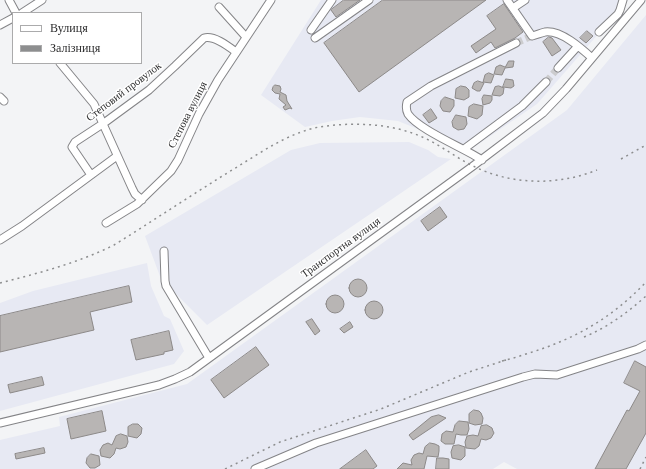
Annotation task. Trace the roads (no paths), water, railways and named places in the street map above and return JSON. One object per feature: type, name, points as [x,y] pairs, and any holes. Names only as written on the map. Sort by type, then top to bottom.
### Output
[{"type":"street","points":[[9,0],[15,12]]},
{"type":"street","points":[[24,12],[42,0]]},
{"type":"street","name":"Степова вулиця","points":[[106,223],[128,211],[142,200],[171,170],[178,160],[199,114],[236,52],[271,0]]},
{"type":"street","points":[[311,30],[332,0]]},
{"type":"street","points":[[315,38],[369,0]]},
{"type":"street","points":[[507,0],[532,36],[546,32],[565,38],[578,46],[592,58]]},
{"type":"street","points":[[513,8],[525,0]]},
{"type":"street","points":[[598,32],[618,14],[623,0]]},
{"type":"street","name":"Транспортна вулиця","points":[[0,423],[159,385],[190,372],[543,114],[641,0]]},
{"type":"street","points":[[219,7],[246,37]]},
{"type":"street","points":[[0,25],[12,19]]},
{"type":"street","name":"Степовий провулок","points":[[91,175],[72,147],[73,144],[148,90],[204,38],[210,37],[236,52]]},
{"type":"street","points":[[482,160],[425,128],[412,118],[407,113],[407,102],[431,86],[516,43]]},
{"type":"street","points":[[558,68],[578,46]]},
{"type":"street","points":[[61,64],[94,104],[104,123],[132,188],[142,200]]},
{"type":"street","points":[[464,149],[522,106],[546,82]]},
{"type":"street","points":[[0,240],[22,226],[117,156]]},
{"type":"street","points":[[164,251],[166,286],[209,358]]},
{"type":"street","points":[[255,469],[316,443],[508,381],[534,374],[557,375],[638,349],[646,345]]},
{"type":"tunnel","points":[[516,43],[532,36]]},
{"type":"tunnel","points":[[546,82],[558,68]]},
{"type":"railway","points":[[0,283],[72,262],[114,245],[266,149],[287,138],[319,127],[357,124],[396,128],[427,139],[473,166],[503,177],[518,180],[550,181],[566,179],[597,170]]},
{"type":"railway","points":[[621,159],[646,145]]},
{"type":"railway","points":[[502,361],[562,341],[592,326],[620,306],[646,282]]},
{"type":"railway","points":[[584,337],[617,319],[646,296]]},
{"type":"railway","points":[[225,469],[280,442],[381,409],[469,372],[506,360]]},
{"type":"railway","points":[[640,469],[646,457]]}]
